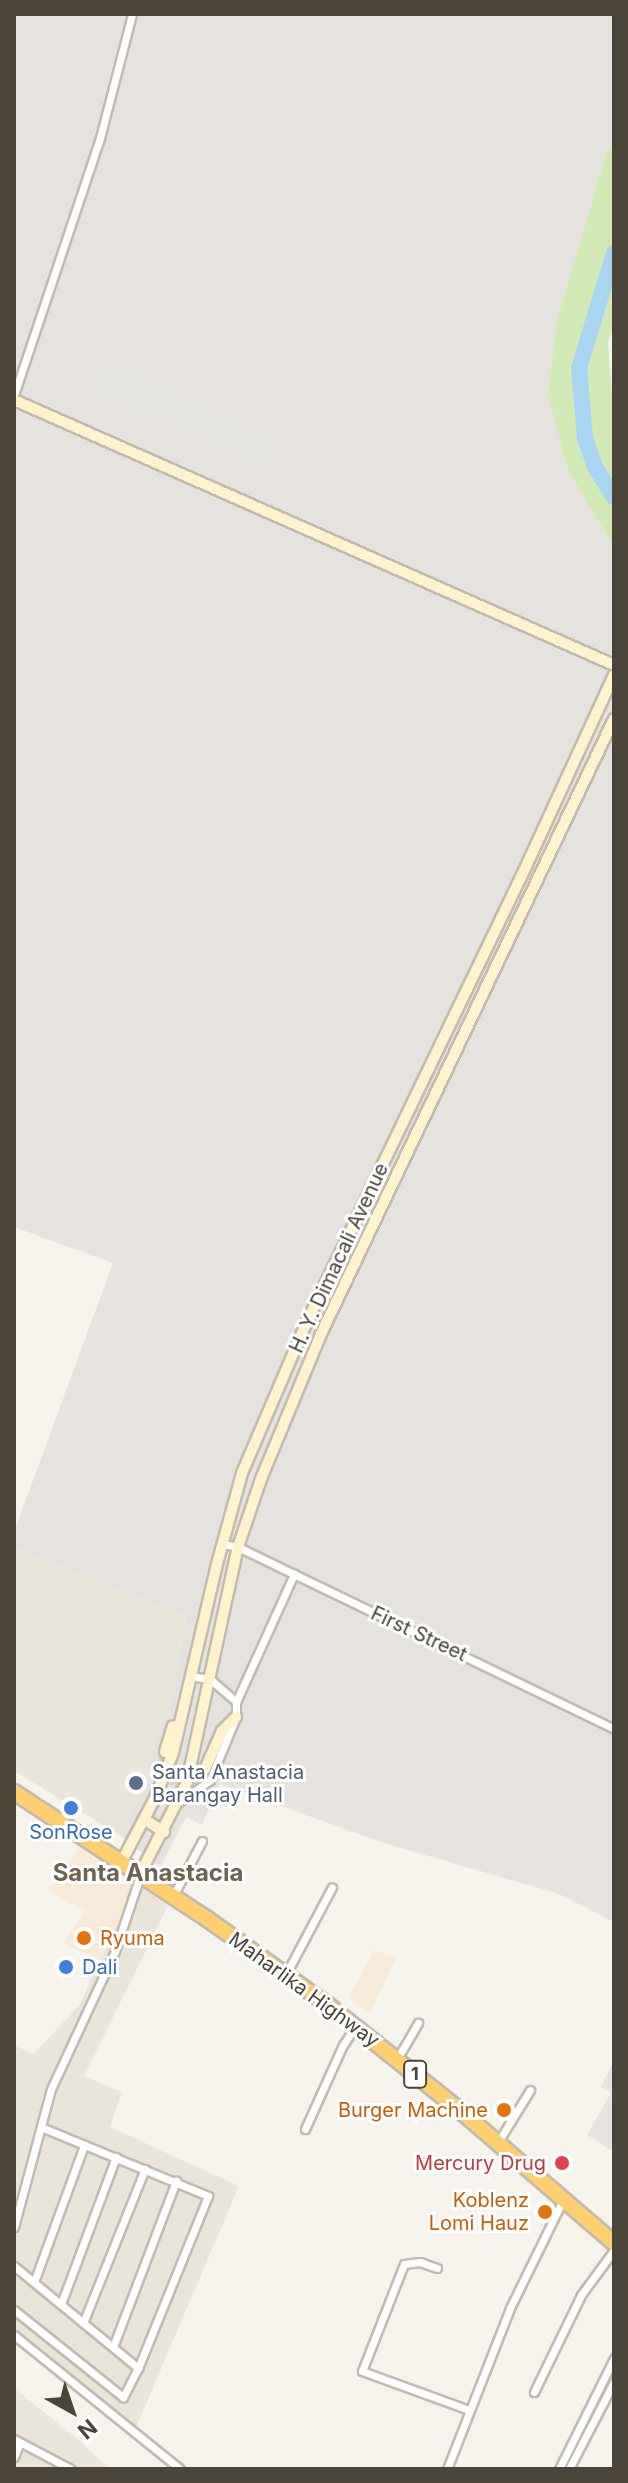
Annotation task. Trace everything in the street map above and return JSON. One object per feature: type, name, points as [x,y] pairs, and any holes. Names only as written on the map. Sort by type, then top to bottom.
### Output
[{"type":"highway","name":"Maharlika Highway","points":[[14,1792],[122,1861],[286,1974],[397,2059],[614,2243]]},
{"type":"street","points":[[132,14],[100,138],[14,397],[614,665]]},
{"type":"street","name":"H. Y. Dimacali Avenue","points":[[122,1861],[173,1753],[189,1676],[242,1473],[305,1326],[522,875],[614,675]]},
{"type":"street","name":"H. Y. Dimacali Avenue","points":[[140,1874],[187,1782],[238,1547],[321,1334],[614,719]]},
{"type":"street","points":[[305,1326],[321,1334]]},
{"type":"street","name":"First Street","points":[[223,1544],[238,1547],[614,1729]]},
{"type":"street","points":[[177,1804],[210,1780],[236,1717],[236,1702],[294,1574]]},
{"type":"street","points":[[189,1676],[210,1679],[236,1702]]},
{"type":"street","points":[[165,1752],[185,1699]]},
{"type":"street","points":[[205,1769],[222,1731],[236,1717]]},
{"type":"street","points":[[144,1819],[164,1832]]},
{"type":"street","points":[[173,1896],[202,1841]]},
{"type":"street","points":[[14,2227],[51,2089],[115,1951],[140,1874]]},
{"type":"street","points":[[286,1974],[332,1887]]},
{"type":"street","points":[[397,2059],[418,2023]]},
{"type":"street","points":[[305,2129],[343,2045],[355,2026]]},
{"type":"street","points":[[497,2144],[530,2090]]},
{"type":"street","points":[[14,2310],[123,2397],[138,2368],[208,2196],[41,2127]]},
{"type":"street","points":[[34,2282],[84,2145]]},
{"type":"street","points":[[61,2304],[116,2157]]},
{"type":"street","points":[[83,2323],[145,2169]]},
{"type":"street","points":[[113,2347],[176,2181]]},
{"type":"street","points":[[447,2469],[510,2308],[563,2200]]},
{"type":"street","points":[[534,2392],[581,2295],[614,2250]]},
{"type":"street","points":[[437,2268],[420,2262],[404,2264],[362,2371],[469,2410]]},
{"type":"street","points":[[14,2266],[138,2368]]},
{"type":"street","points":[[14,2335],[180,2469]]},
{"type":"street","points":[[559,2469],[614,2358]]},
{"type":"street","points":[[569,2469],[614,2382]]},
{"type":"street","points":[[14,2457],[17,2441],[71,2469]]},
{"type":"street","points":[[48,2469],[52,2459]]},
{"type":"shaded area","points":[[14,14],[614,14],[614,147],[607,151],[556,324],[548,396],[568,471],[614,547],[614,1922],[559,1894],[381,1842],[220,1784],[202,1825],[186,1817],[160,1867],[121,1836],[152,1770],[148,1768],[173,1692],[186,1617],[14,1548],[14,1532],[113,1263],[14,1227]]},
{"type":"shaded area","points":[[103,361],[284,445],[272,467],[95,392]]},
{"type":"shaded area","points":[[14,1548],[186,1617],[173,1692],[149,1769],[152,1770],[121,1836],[14,1771]]},
{"type":"shaded area","points":[[79,1848],[130,1879],[124,1907],[101,1960],[63,1943],[85,1911],[49,1891]]},
{"type":"shaded area","points":[[130,1879],[168,1906],[84,2076],[122,2092],[110,2127],[239,2186],[135,2430],[14,2332],[14,2045],[34,2054],[80,2004],[124,1907]]},
{"type":"shaded area","points":[[374,1950],[396,1958],[370,2013],[349,1998]]},
{"type":"shaded area","points":[[614,2060],[614,2152],[587,2135],[611,2093],[601,2087]]},
{"type":"shaded area","points":[[14,2388],[81,2442],[109,2469],[14,2469]]},
{"type":"green space","points":[[614,147],[614,326],[608,343],[614,416],[614,547],[568,471],[548,396],[556,324],[607,151]]},
{"type":"waterway","points":[[614,253],[579,368],[585,438],[595,467],[614,498]]},
{"type":"tunnel","points":[[165,1752],[162,1770],[175,1783],[193,1783],[205,1769]]},
{"type":"place","name":"Santa Anastacia Barangay Hall","points":[[136,1783]]},
{"type":"place","name":"SonRose","points":[[71,1808]]},
{"type":"place","name":"Ryuma","points":[[84,1938]]},
{"type":"place","name":"Dali","points":[[66,1967]]},
{"type":"place","name":"Burger Machine","points":[[504,2110]]},
{"type":"place","name":"Mercury Drug","points":[[562,2163]]},
{"type":"place","name":"Koblenz Lomi Hauz","points":[[545,2212]]},
{"type":"district","name":"Santa Anastacia","points":[[148,1873]]}]
